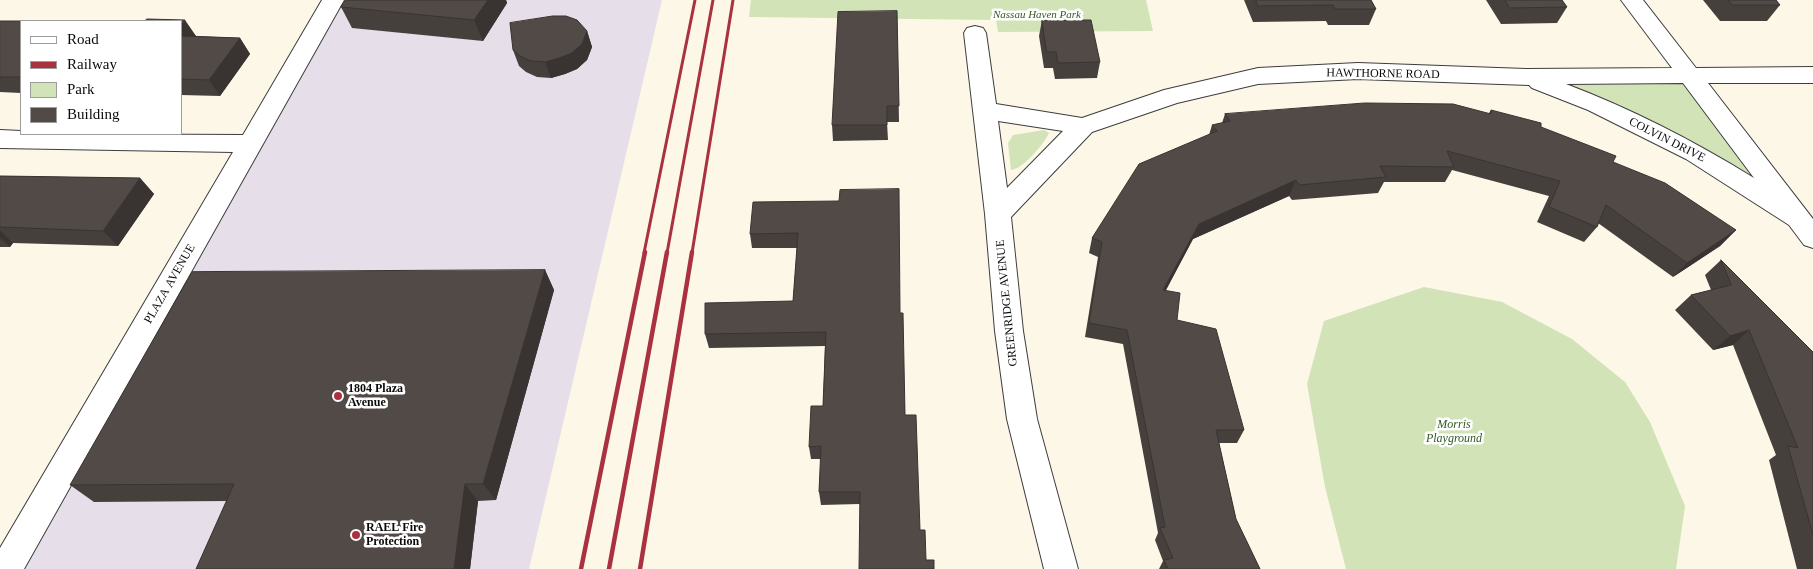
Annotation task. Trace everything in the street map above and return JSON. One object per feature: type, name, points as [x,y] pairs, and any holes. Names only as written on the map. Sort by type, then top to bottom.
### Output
[{"type":"street","name":"PLAZA AVENUE","points":[[6,569],[11,540],[250,144],[333,0]]},
{"type":"street","name":"COLVIN DRIVE","points":[[1632,0],[1806,228]]},
{"type":"street","name":"GREENRIDGE AVENUE","points":[[975,33],[998,214],[1009,331],[1022,419],[1061,569]]},
{"type":"street","name":"HAWTHORNE ROAD","points":[[998,214],[1083,126],[1172,96],[1258,76],[1358,71],[1526,77],[1813,75]]},
{"type":"street","name":"COLVIN DRIVE","points":[[1526,77],[1596,104],[1694,153],[1806,228]]},
{"type":"street","points":[[985,110],[1083,126]]},
{"type":"street","points":[[0,140],[250,144]]},
{"type":"shaded area","points":[[338,0],[662,0],[529,569],[18,569]]},
{"type":"green space","name":"Nassau Haven Park","points":[[751,0],[1146,0],[1153,31],[998,32],[996,20],[749,17]]},
{"type":"green space","points":[[1682,83],[1776,197],[1566,85]]},
{"type":"green space","points":[[1044,130],[1049,133],[1043,143],[1027,161],[1016,169],[1011,170],[1008,143],[1013,135]]},
{"type":"green space","name":"Morris Playground","points":[[1424,287],[1502,302],[1572,339],[1625,382],[1650,422],[1685,506],[1676,569],[1346,569],[1325,487],[1307,384],[1324,321]]},
{"type":"building","points":[[346,0],[488,0],[474,20],[341,7]]},
{"type":"building","points":[[1256,0],[1371,0],[1376,9],[1335,9],[1333,5],[1258,6]]},
{"type":"building","points":[[1505,0],[1562,0],[1567,7],[1510,8]]},
{"type":"building","points":[[1728,0],[1776,0],[1780,5],[1733,5]]},
{"type":"building","points":[[897,11],[899,106],[887,106],[887,125],[832,125],[838,12]]},
{"type":"building","points":[[553,16],[566,16],[577,20],[587,31],[582,44],[572,53],[545,62],[531,61],[513,50],[510,23]]},
{"type":"building","points":[[147,19],[185,20],[182,24],[182,20]]},
{"type":"building","points":[[1042,20],[1091,20],[1100,62],[1058,63],[1056,52],[1047,52]]},
{"type":"building","points":[[0,21],[20,21],[20,77],[0,77]]},
{"type":"building","points":[[182,36],[240,38],[209,80],[182,79]]},
{"type":"building","points":[[1365,103],[1453,104],[1491,114],[1491,110],[1541,123],[1541,127],[1616,156],[1613,162],[1665,183],[1736,230],[1687,263],[1606,205],[1597,227],[1549,207],[1560,181],[1447,151],[1454,167],[1380,166],[1386,177],[1299,185],[1296,180],[1199,224],[1163,290],[1180,293],[1177,320],[1216,329],[1244,430],[1216,430],[1236,519],[1260,569],[1168,569],[1164,560],[1173,558],[1160,528],[1165,527],[1127,330],[1089,323],[1102,242],[1092,238],[1139,164],[1217,131],[1212,125],[1230,121],[1225,114]]},
{"type":"building","points":[[0,176],[140,178],[103,231],[0,227]]},
{"type":"building","points":[[899,189],[900,313],[903,313],[905,415],[916,415],[920,530],[925,530],[926,560],[934,560],[934,569],[859,569],[860,492],[819,492],[821,446],[809,447],[811,406],[823,406],[826,332],[705,334],[705,303],[793,301],[798,233],[750,234],[753,202],[839,201],[840,190]]},
{"type":"building","points":[[1721,260],[1813,352],[1813,535],[1788,446],[1798,448],[1749,330],[1730,336],[1691,295],[1731,285]]},
{"type":"building","name":"1804 Plaza Avenue","points":[[545,270],[483,484],[465,484],[454,569],[196,569],[234,484],[70,485],[192,272]]},
{"type":"railway","points":[[644,253],[695,0]]},
{"type":"railway","points":[[667,253],[713,0]]},
{"type":"railway","points":[[692,253],[733,0]]},
{"type":"railway","points":[[581,569],[645,252]]},
{"type":"railway","points":[[609,569],[667,252]]},
{"type":"railway","points":[[640,569],[692,252]]},
{"type":"place","name":"1804 Plaza Avenue","points":[[338,396]]},
{"type":"place","name":"RAEL Fire Protection","points":[[356,535]]}]
